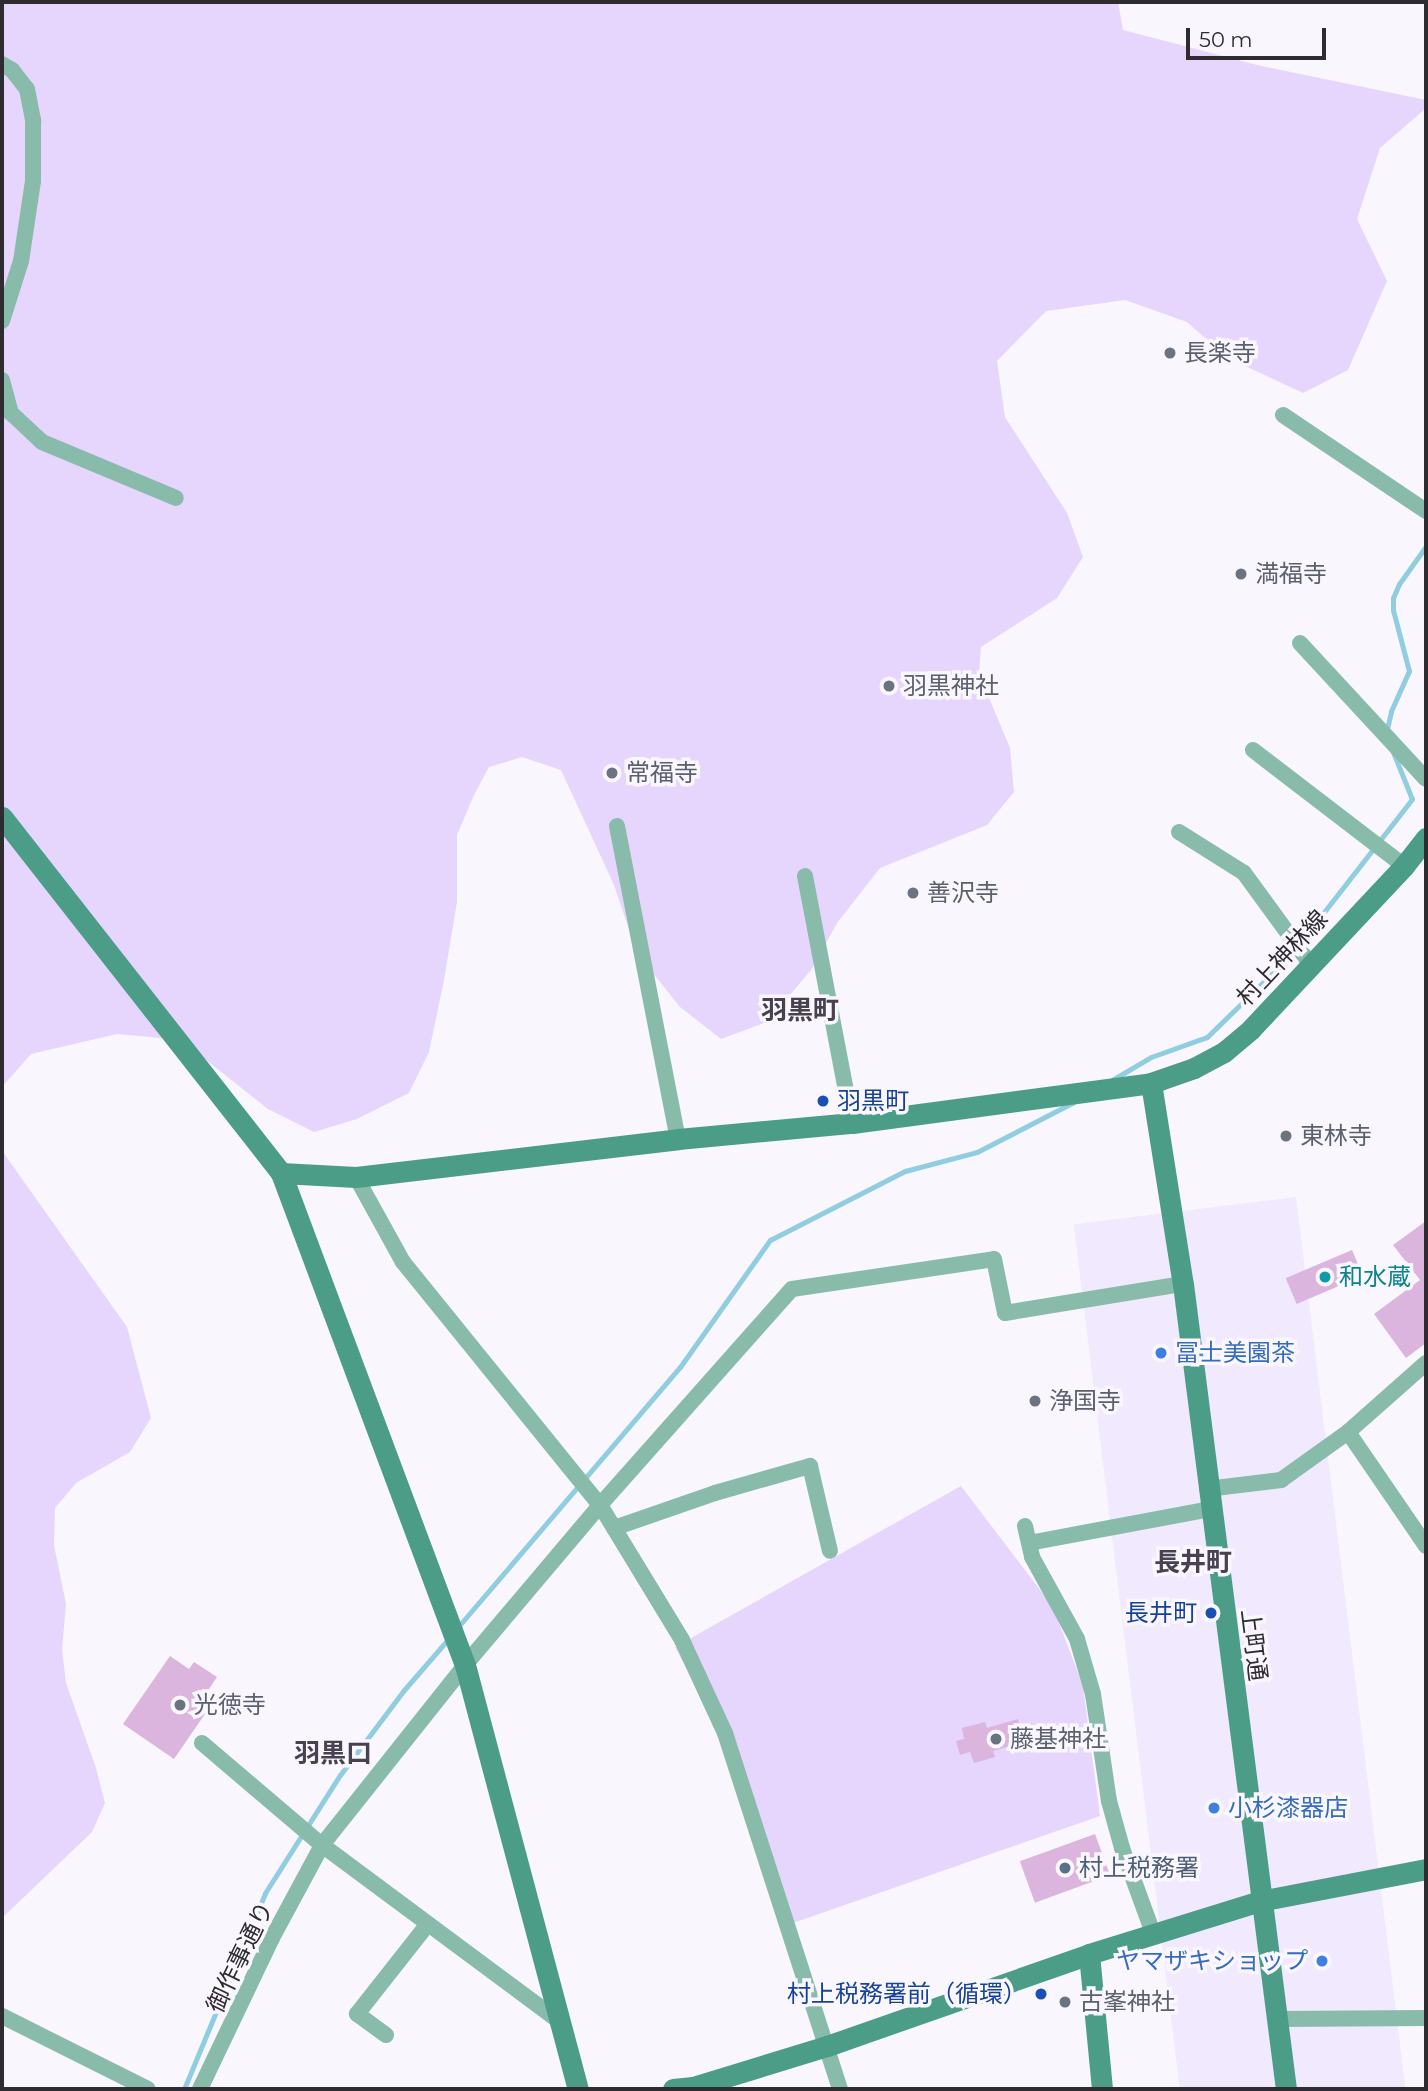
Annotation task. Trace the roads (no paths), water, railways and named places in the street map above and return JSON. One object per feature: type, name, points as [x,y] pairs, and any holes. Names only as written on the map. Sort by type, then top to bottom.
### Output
[{"type":"street","points":[[2,64],[12,70],[27,89],[33,121],[33,169],[21,261],[2,321]]},
{"type":"street","points":[[2,380],[11,413],[42,442],[176,498]]},
{"type":"street","points":[[1283,415],[1426,511]]},
{"type":"street","points":[[1300,643],[1426,779]]},
{"type":"street","points":[[1253,750],[1404,866]]},
{"type":"street","points":[[2,817],[281,1173],[465,1665],[578,2089]]},
{"type":"street","points":[[617,826],[678,1139]]},
{"type":"street","points":[[1179,832],[1244,873],[1311,965]]},
{"type":"street","name":"村上神林線","points":[[281,1173],[356,1177],[678,1139],[852,1123],[1152,1083],[1194,1068],[1224,1052],[1251,1029],[1404,866],[1426,838]]},
{"type":"street","points":[[805,876],[852,1123]]},
{"type":"street","name":"上町通","points":[[1152,1083],[1183,1284],[1286,2089]]},
{"type":"street","points":[[356,1177],[402,1262],[600,1505],[682,1640],[724,1734],[840,2089]]},
{"type":"street","name":"御作事通り","points":[[200,2089],[272,1938],[322,1845],[465,1665],[600,1505],[792,1289],[994,1259],[1005,1313],[1183,1284]]},
{"type":"street","points":[[1029,1544],[1281,1480],[1348,1432],[1426,1363]]},
{"type":"street","points":[[1348,1432],[1426,1546]]},
{"type":"street","points":[[614,1528],[715,1493],[810,1466],[831,1551]]},
{"type":"street","points":[[1025,1527],[1031,1557],[1077,1639],[1093,1694],[1109,1801],[1122,1847],[1153,1933]]},
{"type":"street","points":[[202,1743],[322,1845],[562,2023]]},
{"type":"street","points":[[673,2089],[693,2087],[827,2046],[1089,1954],[1260,1901],[1426,1869]]},
{"type":"street","points":[[386,2035],[357,2014],[427,1925]]},
{"type":"street","points":[[1089,1954],[1102,2089]]},
{"type":"street","points":[[2,2016],[148,2089]]},
{"type":"street","points":[[1278,2019],[1426,2018]]},
{"type":"waterway","points":[[1387,729],[1391,711],[1409,671],[1393,610],[1393,598],[1399,584],[1426,546]]},
{"type":"waterway","points":[[1112,1080],[1151,1057],[1207,1037],[1289,957],[1412,799],[1393,752]]},
{"type":"waterway","points":[[457,1628],[680,1367],[770,1240],[905,1171],[977,1152],[1074,1102]]},
{"type":"waterway","points":[[184,2089],[265,1893],[340,1775],[404,1690],[449,1638]]},
{"type":"place","name":"長楽寺","points":[[1170,353]]},
{"type":"place","name":"満福寺","points":[[1241,574]]},
{"type":"place","name":"羽黒神社","points":[[889,686]]},
{"type":"place","name":"常福寺","points":[[612,773]]},
{"type":"place","name":"善沢寺","points":[[913,893]]},
{"type":"place","name":"羽黒町","points":[[823,1101]]},
{"type":"place","name":"東林寺","points":[[1286,1136]]},
{"type":"place","name":"和水蔵","points":[[1325,1277]]},
{"type":"place","name":"冨士美園茶","points":[[1161,1353]]},
{"type":"place","name":"浄国寺","points":[[1035,1401]]},
{"type":"place","name":"長井町","points":[[1211,1613]]},
{"type":"place","name":"光徳寺","points":[[180,1705]]},
{"type":"place","name":"藤基神社","points":[[996,1739]]},
{"type":"place","name":"小杉漆器店","points":[[1214,1808]]},
{"type":"place","name":"村上税務署","points":[[1065,1868]]},
{"type":"place","name":"ヤマザキショップ","points":[[1322,1961]]},
{"type":"place","name":"村上税務署前（循環）","points":[[1041,1994]]},
{"type":"place","name":"古峯神社","points":[[1065,2002]]},
{"type":"district","name":"羽黒町","points":[[800,1011]]},
{"type":"district","name":"長井町","points":[[1193,1563]]},
{"type":"district","name":"羽黒口","points":[[333,1754]]}]
